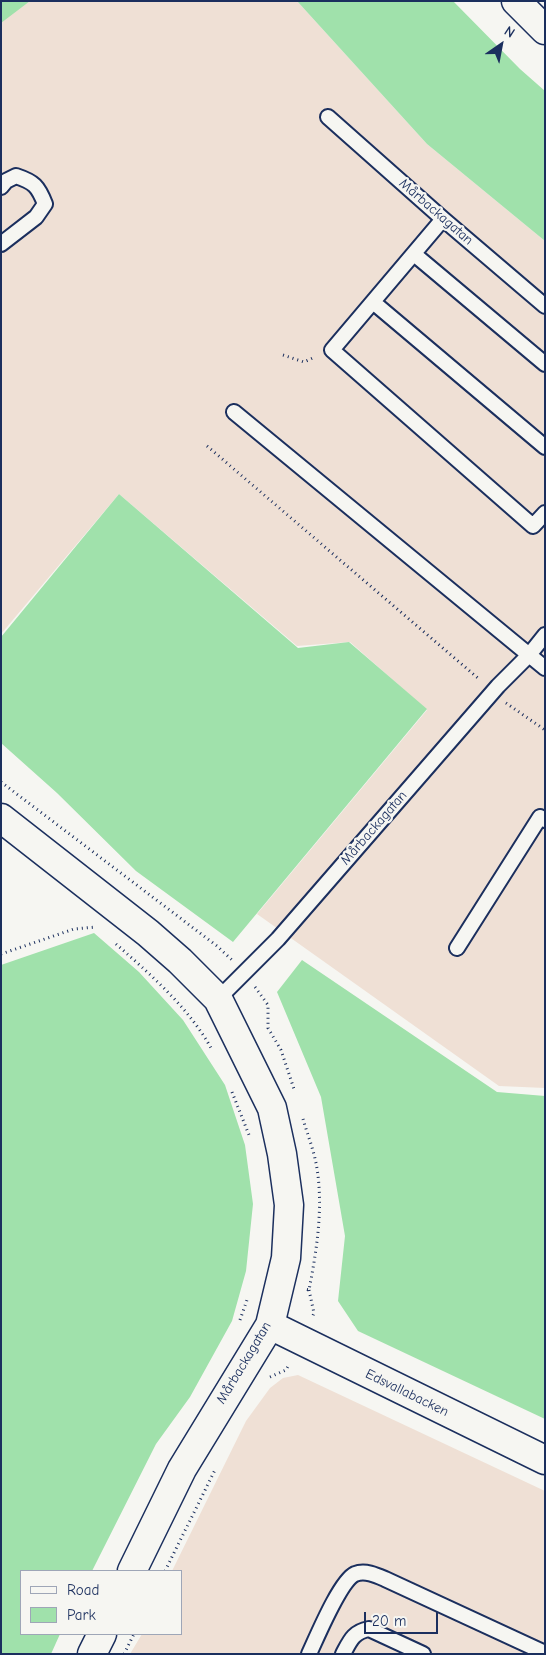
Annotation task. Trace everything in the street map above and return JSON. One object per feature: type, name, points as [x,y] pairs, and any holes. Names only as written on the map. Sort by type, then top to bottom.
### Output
[{"type":"main road","points":[[516,1],[545,30]]},
{"type":"main road","name":"Mårbackagatan","points":[[1,818],[148,933],[180,961],[218,999],[272,1108],[278,1136],[289,1205],[286,1258],[270,1325],[182,1469],[132,1570]]},
{"type":"main road","name":"Edsvallabacken","points":[[270,1325],[545,1460]]},
{"type":"main road","points":[[92,1654],[102,1635]]},
{"type":"lane","name":"Mårbackagatan","points":[[328,117],[545,306]]},
{"type":"lane","points":[[1,187],[6,181],[16,176],[31,181],[39,190],[45,204],[36,217],[1,244]]},
{"type":"lane","points":[[443,219],[332,350],[534,526],[545,513]]},
{"type":"lane","points":[[414,254],[545,364]]},
{"type":"lane","points":[[373,302],[545,448]]},
{"type":"lane","points":[[234,412],[545,668]]},
{"type":"lane","name":"Mårbackagatan","points":[[218,999],[278,939],[493,691],[545,636]]},
{"type":"lane","points":[[457,948],[540,817],[545,820]]},
{"type":"lane","points":[[309,1654],[342,1586],[355,1574],[368,1573],[385,1578],[545,1653]]},
{"type":"lane","points":[[343,1654],[352,1637],[360,1630],[369,1629],[423,1654]]},
{"type":"path","points":[[283,355],[304,362],[332,350]]},
{"type":"path","points":[[207,446],[510,707],[545,730]]},
{"type":"path","points":[[1,782],[217,946],[244,972],[268,1005],[268,1028],[281,1050],[296,1097]]},
{"type":"path","points":[[1,954],[74,929],[97,927]]},
{"type":"path","points":[[111,940],[154,978],[202,1032],[215,1056]]},
{"type":"path","points":[[230,1087],[250,1136]]},
{"type":"path","points":[[268,1378],[286,1370],[302,1341],[314,1313],[309,1290],[316,1253],[319,1206],[316,1164],[303,1116]]},
{"type":"path","points":[[280,1284],[309,1290]]},
{"type":"path","points":[[165,1570],[217,1466]]},
{"type":"path","points":[[124,1654],[134,1635]]},
{"type":"shaded area","points":[[1,1],[297,1],[427,144],[545,241],[545,1088],[499,1086],[257,914],[427,710],[350,642],[297,646],[119,494],[1,634]]},
{"type":"shaded area","points":[[298,1375],[545,1491],[545,1654],[130,1654],[141,1635],[182,1635],[182,1570],[172,1570],[246,1421],[270,1388],[283,1378]]},
{"type":"green space","points":[[1,1],[30,1],[1,23]]},
{"type":"green space","points":[[297,1],[453,1],[520,69],[545,91],[545,241],[427,144]]},
{"type":"green space","points":[[119,494],[298,648],[349,642],[427,709],[233,942],[136,871],[57,793],[1,743],[1,637]]},
{"type":"green space","points":[[94,933],[139,972],[183,1020],[225,1085],[245,1145],[253,1204],[246,1271],[232,1321],[190,1397],[156,1444],[93,1570],[20,1570],[20,1635],[60,1635],[51,1654],[1,1654],[1,965]]},
{"type":"green space","points":[[302,960],[497,1092],[545,1096],[545,1419],[358,1331],[338,1301],[345,1236],[321,1097],[277,992]]}]
